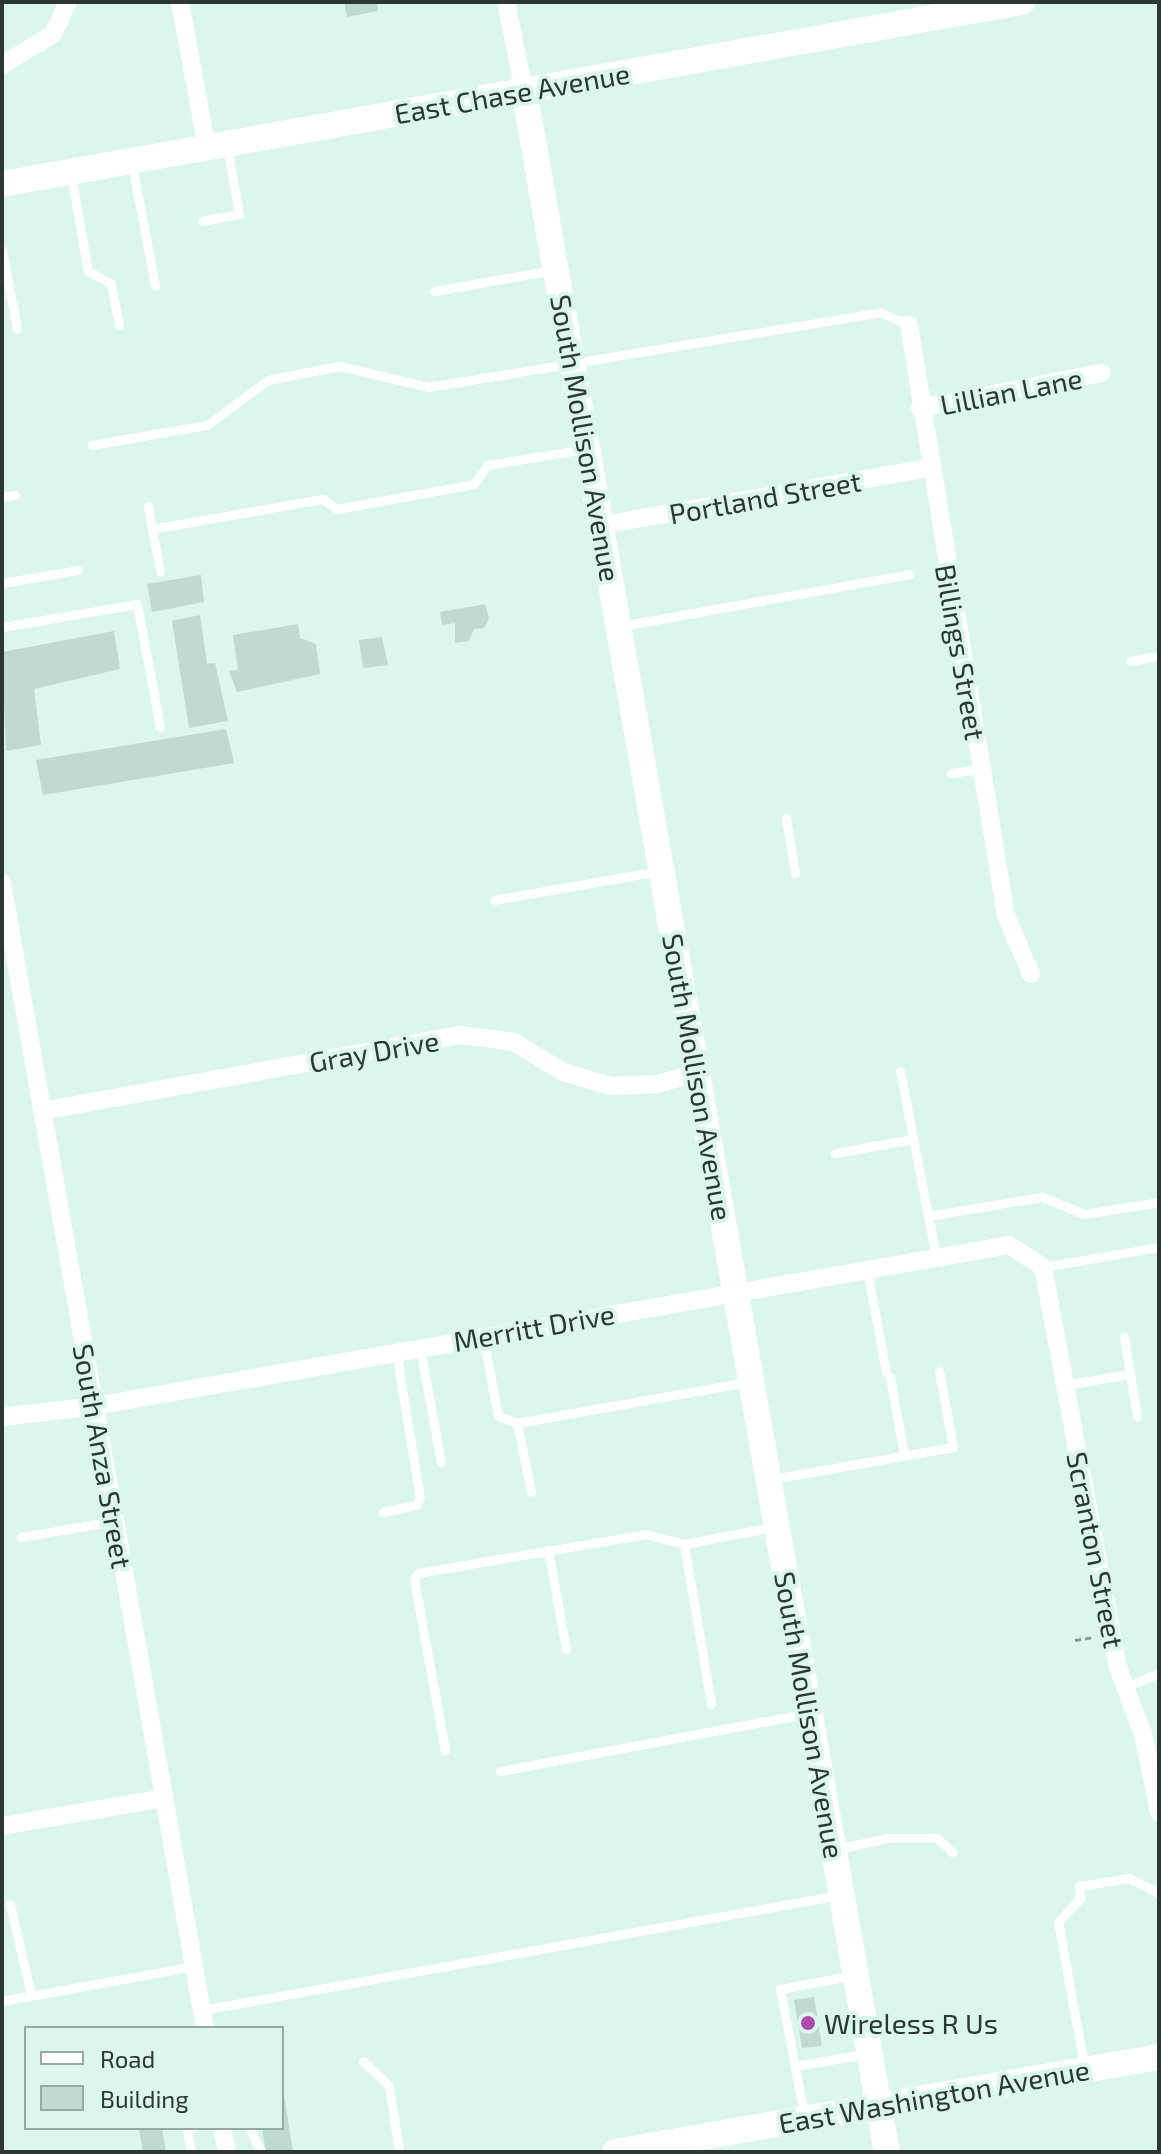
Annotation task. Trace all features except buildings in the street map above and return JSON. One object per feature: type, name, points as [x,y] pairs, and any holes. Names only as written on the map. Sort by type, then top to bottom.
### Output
[{"type":"main road","name":"East Chase Avenue","points":[[2,184],[1022,2]]},
{"type":"main road","name":"South Mollison Avenue","points":[[524,90],[887,2152]]},
{"type":"main road","name":"East Washington Avenue","points":[[615,2152],[699,2145],[805,2119],[1159,2057]]},
{"type":"street","points":[[2,65],[53,34],[68,2]]},
{"type":"street","points":[[180,2],[217,145]]},
{"type":"street","name":"South Mollison Avenue","points":[[506,2],[524,90]]},
{"type":"street","name":"Billings Street","points":[[909,325],[929,468],[1006,916],[1031,974]]},
{"type":"street","name":"Lillian Lane","points":[[920,408],[1102,373]]},
{"type":"street","name":"Portland Street","points":[[602,525],[929,468]]},
{"type":"street","name":"South Anza Street","points":[[2,883],[203,2019]]},
{"type":"street","name":"Gray Drive","points":[[42,1111],[461,1035],[514,1042],[563,1072],[611,1086],[658,1084],[697,1072]]},
{"type":"street","name":"Merritt Drive","points":[[2,1417],[95,1406],[1009,1245],[1045,1276]]},
{"type":"street","name":"Scranton Street","points":[[1045,1276],[1125,1687],[1143,1734],[1159,1812]]},
{"type":"street","points":[[2,1826],[164,1798]]},
{"type":"lane","points":[[202,221],[239,214],[217,145]]},
{"type":"lane","points":[[131,160],[155,286]]},
{"type":"lane","points":[[70,171],[88,271],[111,284],[119,325]]},
{"type":"lane","points":[[2,250],[17,329]]},
{"type":"lane","points":[[434,291],[556,270]]},
{"type":"lane","points":[[92,445],[207,425],[268,380],[339,366],[429,387],[549,363],[574,367],[880,312],[909,325]]},
{"type":"lane","points":[[152,529],[323,499],[337,509],[474,484],[488,465],[588,448]]},
{"type":"lane","points":[[2,497],[15,495]]},
{"type":"lane","points":[[148,506],[160,571]]},
{"type":"lane","points":[[2,583],[78,570]]},
{"type":"lane","points":[[619,626],[909,574]]},
{"type":"lane","points":[[2,627],[137,604],[160,727]]},
{"type":"lane","points":[[1130,661],[1159,656]]},
{"type":"lane","points":[[951,773],[981,769]]},
{"type":"lane","points":[[786,818],[795,873]]},
{"type":"lane","points":[[494,900],[662,870]]},
{"type":"lane","points":[[900,1071],[936,1257]]},
{"type":"lane","points":[[835,1153],[913,1139]]},
{"type":"lane","points":[[928,1216],[1042,1197],[1084,1214],[1159,1202]]},
{"type":"lane","points":[[1045,1276],[1159,1247]]},
{"type":"lane","points":[[867,1269],[904,1455]]},
{"type":"lane","points":[[483,1336],[498,1416],[517,1423],[751,1382]]},
{"type":"lane","points":[[1124,1336],[1137,1416]]},
{"type":"lane","points":[[420,1348],[441,1462]]},
{"type":"lane","points":[[383,1512],[416,1505],[422,1483],[396,1352]]},
{"type":"lane","points":[[768,1479],[953,1447],[939,1371]]},
{"type":"lane","points":[[1065,1385],[1130,1374]]},
{"type":"lane","points":[[517,1423],[531,1492]]},
{"type":"lane","points":[[21,1537],[115,1521]]},
{"type":"lane","points":[[445,1750],[414,1579],[424,1570],[646,1534],[684,1544],[777,1526]]},
{"type":"lane","points":[[684,1544],[711,1704]]},
{"type":"lane","points":[[548,1550],[566,1649]]},
{"type":"lane","points":[[1125,1687],[1159,1673]]},
{"type":"lane","points":[[500,1771],[810,1713]]},
{"type":"lane","points":[[834,1850],[888,1838],[937,1838],[952,1852]]},
{"type":"lane","points":[[1085,2069],[1058,1922],[1080,1898],[1079,1886],[1129,1878],[1159,1893]]},
{"type":"lane","points":[[203,2019],[842,1894]]},
{"type":"lane","points":[[10,1904],[31,1995]]},
{"type":"lane","points":[[2,2001],[194,1966]]},
{"type":"lane","points":[[805,2119],[780,1989],[856,1975]]},
{"type":"lane","points":[[795,2066],[870,2053]]},
{"type":"lane","points":[[363,2061],[389,2086],[399,2152]]},
{"type":"lane","points":[[189,2130],[191,2152]]},
{"type":"lane","points":[[225,2140],[249,2132],[261,2152]]},
{"type":"place","name":"Wireless R Us","points":[[808,2023]]}]
